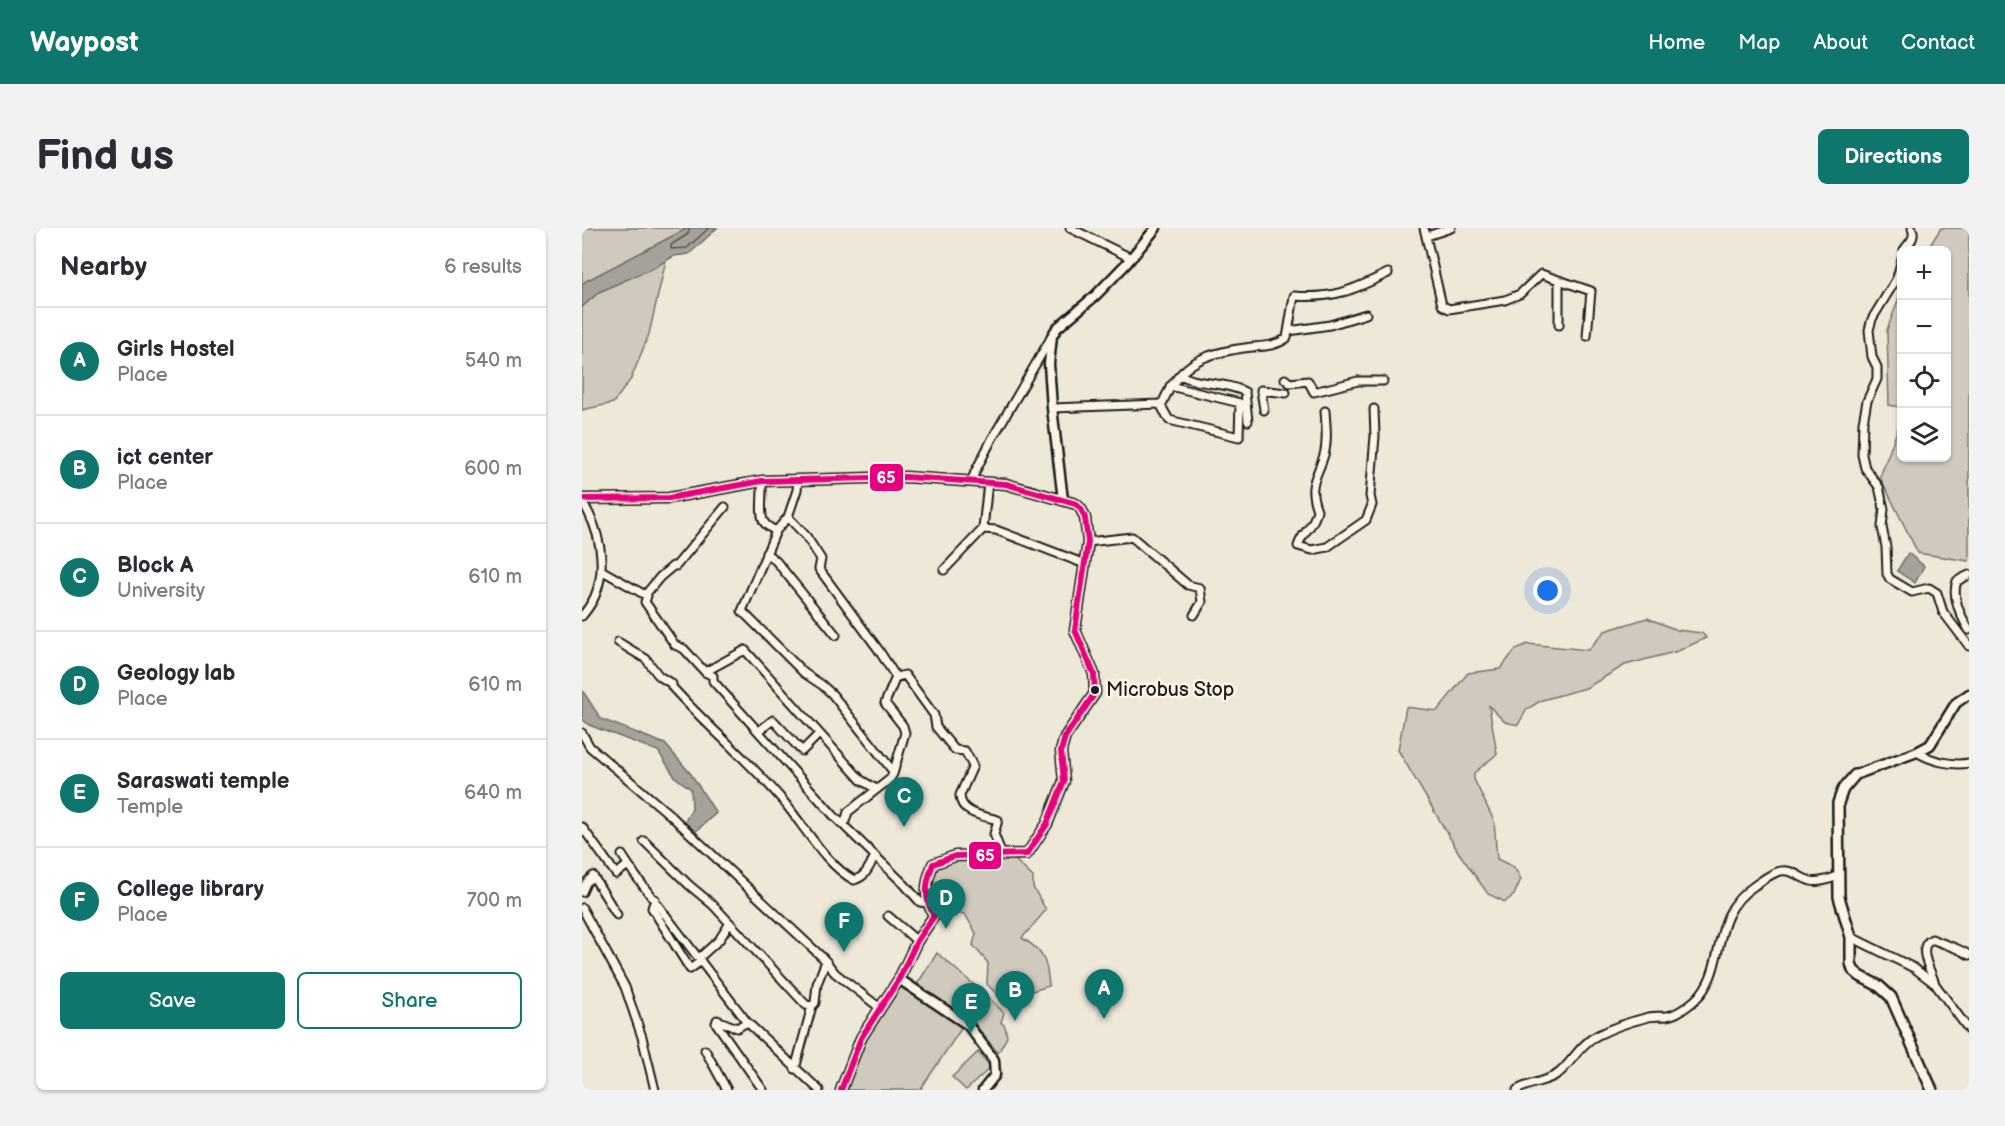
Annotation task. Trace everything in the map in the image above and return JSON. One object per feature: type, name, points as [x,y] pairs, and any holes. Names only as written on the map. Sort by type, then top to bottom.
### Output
[{"type":"main road","points":[[1855,775],[1843,789],[1838,803],[1839,897],[1851,937],[1851,963],[1853,970],[1892,997],[1932,1090]]},
{"type":"street","points":[[1070,228],[1131,258]]},
{"type":"street","points":[[972,480],[992,439],[1057,328],[1095,296],[1156,228]]},
{"type":"street","points":[[1424,228],[1442,305],[1449,309],[1505,300],[1520,294],[1541,274],[1591,291],[1587,336]]},
{"type":"street","points":[[1427,236],[1450,228]]},
{"type":"street","points":[[1908,246],[1912,241],[1912,228]]},
{"type":"street","points":[[1052,408],[1160,404],[1170,386],[1193,363],[1221,351],[1275,345],[1287,338],[1294,296],[1320,298],[1342,293],[1388,273]]},
{"type":"street","points":[[1559,280],[1559,325]]},
{"type":"street","points":[[1897,280],[1872,319],[1869,330],[1872,357],[1877,367],[1877,379],[1867,401],[1863,422],[1864,468],[1879,487],[1884,509],[1882,527],[1886,547],[1887,574],[1890,579],[1912,592],[1929,588],[1937,593],[1943,612],[1969,646]]},
{"type":"street","points":[[1289,331],[1330,325],[1366,314]]},
{"type":"street","points":[[1052,336],[1049,364],[1063,500]]},
{"type":"street","points":[[1180,375],[1190,381],[1227,386],[1245,392],[1248,421]]},
{"type":"street","points":[[1285,379],[1290,383],[1308,381],[1314,392],[1358,381],[1383,381]]},
{"type":"street","points":[[1160,404],[1168,420],[1239,437],[1240,403],[1170,386]]},
{"type":"street","points":[[1264,411],[1261,390],[1286,393]]},
{"type":"street","points":[[1325,411],[1325,453],[1312,483],[1312,498],[1317,510],[1310,528],[1301,536],[1298,546],[1312,550],[1327,547],[1366,520],[1372,505],[1370,495],[1375,436],[1374,409]]},
{"type":"street","points":[[582,616],[596,593],[601,570],[596,528],[582,500],[669,498],[762,481],[906,477],[1005,484],[1063,500],[1081,508],[1088,542],[1075,630],[1094,674],[1095,693],[1065,737],[1061,751],[1064,781],[1047,824],[1027,854],[955,856],[933,864],[927,881],[927,903],[934,916],[917,940],[899,979],[861,1038],[841,1090]]},
{"type":"street","points":[[762,481],[762,518],[764,524],[776,531]]},
{"type":"street","points":[[798,481],[788,517],[776,531],[742,611],[804,674],[832,694],[893,774]]},
{"type":"street","points":[[944,570],[983,529],[988,482]]},
{"type":"street","points":[[725,507],[676,566],[660,577],[645,595],[647,596],[645,602],[675,645],[684,650],[705,672],[714,676],[714,681],[844,825],[906,885],[920,902],[927,903]]},
{"type":"street","points":[[788,517],[806,536],[820,559],[819,569],[896,677]]},
{"type":"street","points":[[983,529],[996,530],[1085,564]]},
{"type":"street","points":[[1088,542],[1132,537],[1188,585],[1200,588],[1202,602],[1194,615]]},
{"type":"street","points":[[766,553],[776,561],[836,635]]},
{"type":"street","points":[[601,570],[645,595]]},
{"type":"street","points":[[1969,575],[1957,581],[1954,589],[1959,612],[1969,630]]},
{"type":"street","points":[[618,642],[646,659],[659,676],[672,684],[672,687],[696,713],[778,795],[817,845],[845,875],[854,880],[860,878],[866,873],[875,856]]},
{"type":"street","points":[[705,672],[745,650],[861,780],[876,789]]},
{"type":"street","points":[[896,677],[906,675],[934,714],[936,727],[955,750],[965,751],[974,766],[960,795],[960,801],[969,811],[998,820],[994,834],[1002,855]]},
{"type":"street","points":[[844,825],[848,812],[893,774],[905,734],[903,726],[885,704],[896,677]]},
{"type":"street","points":[[1855,775],[1930,745],[1956,703],[1969,694]]},
{"type":"street","points":[[759,731],[773,720],[802,751],[819,734]]},
{"type":"street","points":[[582,733],[590,747],[669,814],[826,961],[835,973],[880,1008]]},
{"type":"street","points":[[1917,752],[1933,759],[1959,764],[1969,763]]},
{"type":"street","points":[[582,827],[616,874],[628,865]]},
{"type":"street","points":[[644,842],[730,923],[806,1005],[812,1006]]},
{"type":"street","points":[[622,855],[747,1022],[819,1090]]},
{"type":"street","points":[[1517,1090],[1559,1072],[1592,1038],[1643,1018],[1655,1015],[1666,1017],[1694,1001],[1711,976],[1720,936],[1734,903],[1770,875],[1785,870],[1810,881],[1838,876]]},
{"type":"street","points":[[582,892],[586,883],[593,876],[617,915]]},
{"type":"street","points":[[655,899],[652,908],[690,969],[719,940],[730,923]]},
{"type":"street","points":[[582,908],[625,987],[649,1062],[655,1090]]},
{"type":"street","points":[[888,916],[917,940]]},
{"type":"street","points":[[1851,937],[1914,968],[1935,984]]},
{"type":"street","points":[[1969,955],[1954,946],[1944,945],[1932,939],[1925,944],[1925,959],[1935,984],[1969,1030]]},
{"type":"street","points":[[795,1069],[812,1006],[815,1003],[818,978],[826,961]]},
{"type":"street","points":[[899,979],[968,1025],[994,1060],[995,1075],[983,1090]]},
{"type":"street","points":[[747,1022],[737,1028],[717,1020],[716,1023],[763,1090]]},
{"type":"street","points":[[705,1050],[727,1090]]},
{"type":"shaded area","points":[[582,228],[688,228],[582,284]]},
{"type":"shaded area","points":[[1941,228],[1969,228],[1969,561],[1918,553],[1880,477],[1897,431],[1897,462],[1951,462],[1951,246],[1930,246]]},
{"type":"shaded area","points":[[666,260],[649,334],[631,379],[613,403],[582,410],[582,307],[599,292]]},
{"type":"shaded area","points":[[1897,303],[1897,406],[1889,405],[1887,330]]},
{"type":"shaded area","points":[[1647,618],[1677,630],[1702,633],[1706,638],[1678,651],[1625,665],[1586,688],[1542,700],[1527,709],[1518,725],[1505,722],[1489,706],[1497,754],[1474,773],[1474,779],[1494,821],[1497,859],[1514,867],[1521,879],[1514,895],[1505,902],[1488,894],[1459,853],[1398,750],[1406,707],[1437,711],[1468,673],[1500,669],[1516,649],[1528,644],[1588,650],[1605,631]]},
{"type":"shaded area","points":[[954,856],[1012,857],[1033,877],[1033,887],[1046,910],[1022,938],[1040,952],[1047,970],[1049,986],[1002,1000],[987,984],[988,963],[973,945],[976,933],[965,914],[942,912],[930,887],[935,863]]},
{"type":"shaded area","points":[[937,953],[1004,1013],[1001,1022],[1005,1026],[1007,1037],[998,1053],[977,1027],[916,986]]},
{"type":"shaded area","points":[[902,984],[963,1026],[920,1090],[845,1090],[875,1020]]},
{"type":"shaded area","points":[[978,1052],[991,1067],[966,1090],[952,1077]]},
{"type":"water","points":[[688,228],[717,228],[689,254],[674,256],[599,292],[582,307],[582,284],[586,281]]},
{"type":"water","points":[[1908,553],[1924,566],[1915,583],[1897,571]]},
{"type":"water","points":[[582,690],[601,719],[665,744],[691,774],[716,813],[695,832],[684,823],[692,808],[691,789],[675,777],[658,751],[589,725],[582,719]]},
{"type":"transit line","name":"65","points":[[582,499],[669,498],[762,481],[906,477],[1006,484],[1076,504],[1085,518],[1088,542],[1075,630],[1094,674],[1095,693],[1065,737],[1061,751],[1064,781],[1047,824],[1027,854],[955,856],[933,864],[927,890],[928,902],[934,916],[917,941],[899,979],[861,1038],[841,1090]]},
{"type":"place","name":"Microbus Stop","points":[[1095,690]]},
{"type":"place","name":"Block A","points":[[904,827]]},
{"type":"place","name":"Geology lab","points":[[946,929]]},
{"type":"place","name":"College library","points":[[844,952]]},
{"type":"place","name":"Girls Hostel","points":[[1104,1019]]},
{"type":"place","name":"ict center","points":[[1015,1021]]},
{"type":"place","name":"Saraswati temple","points":[[971,1033]]}]
